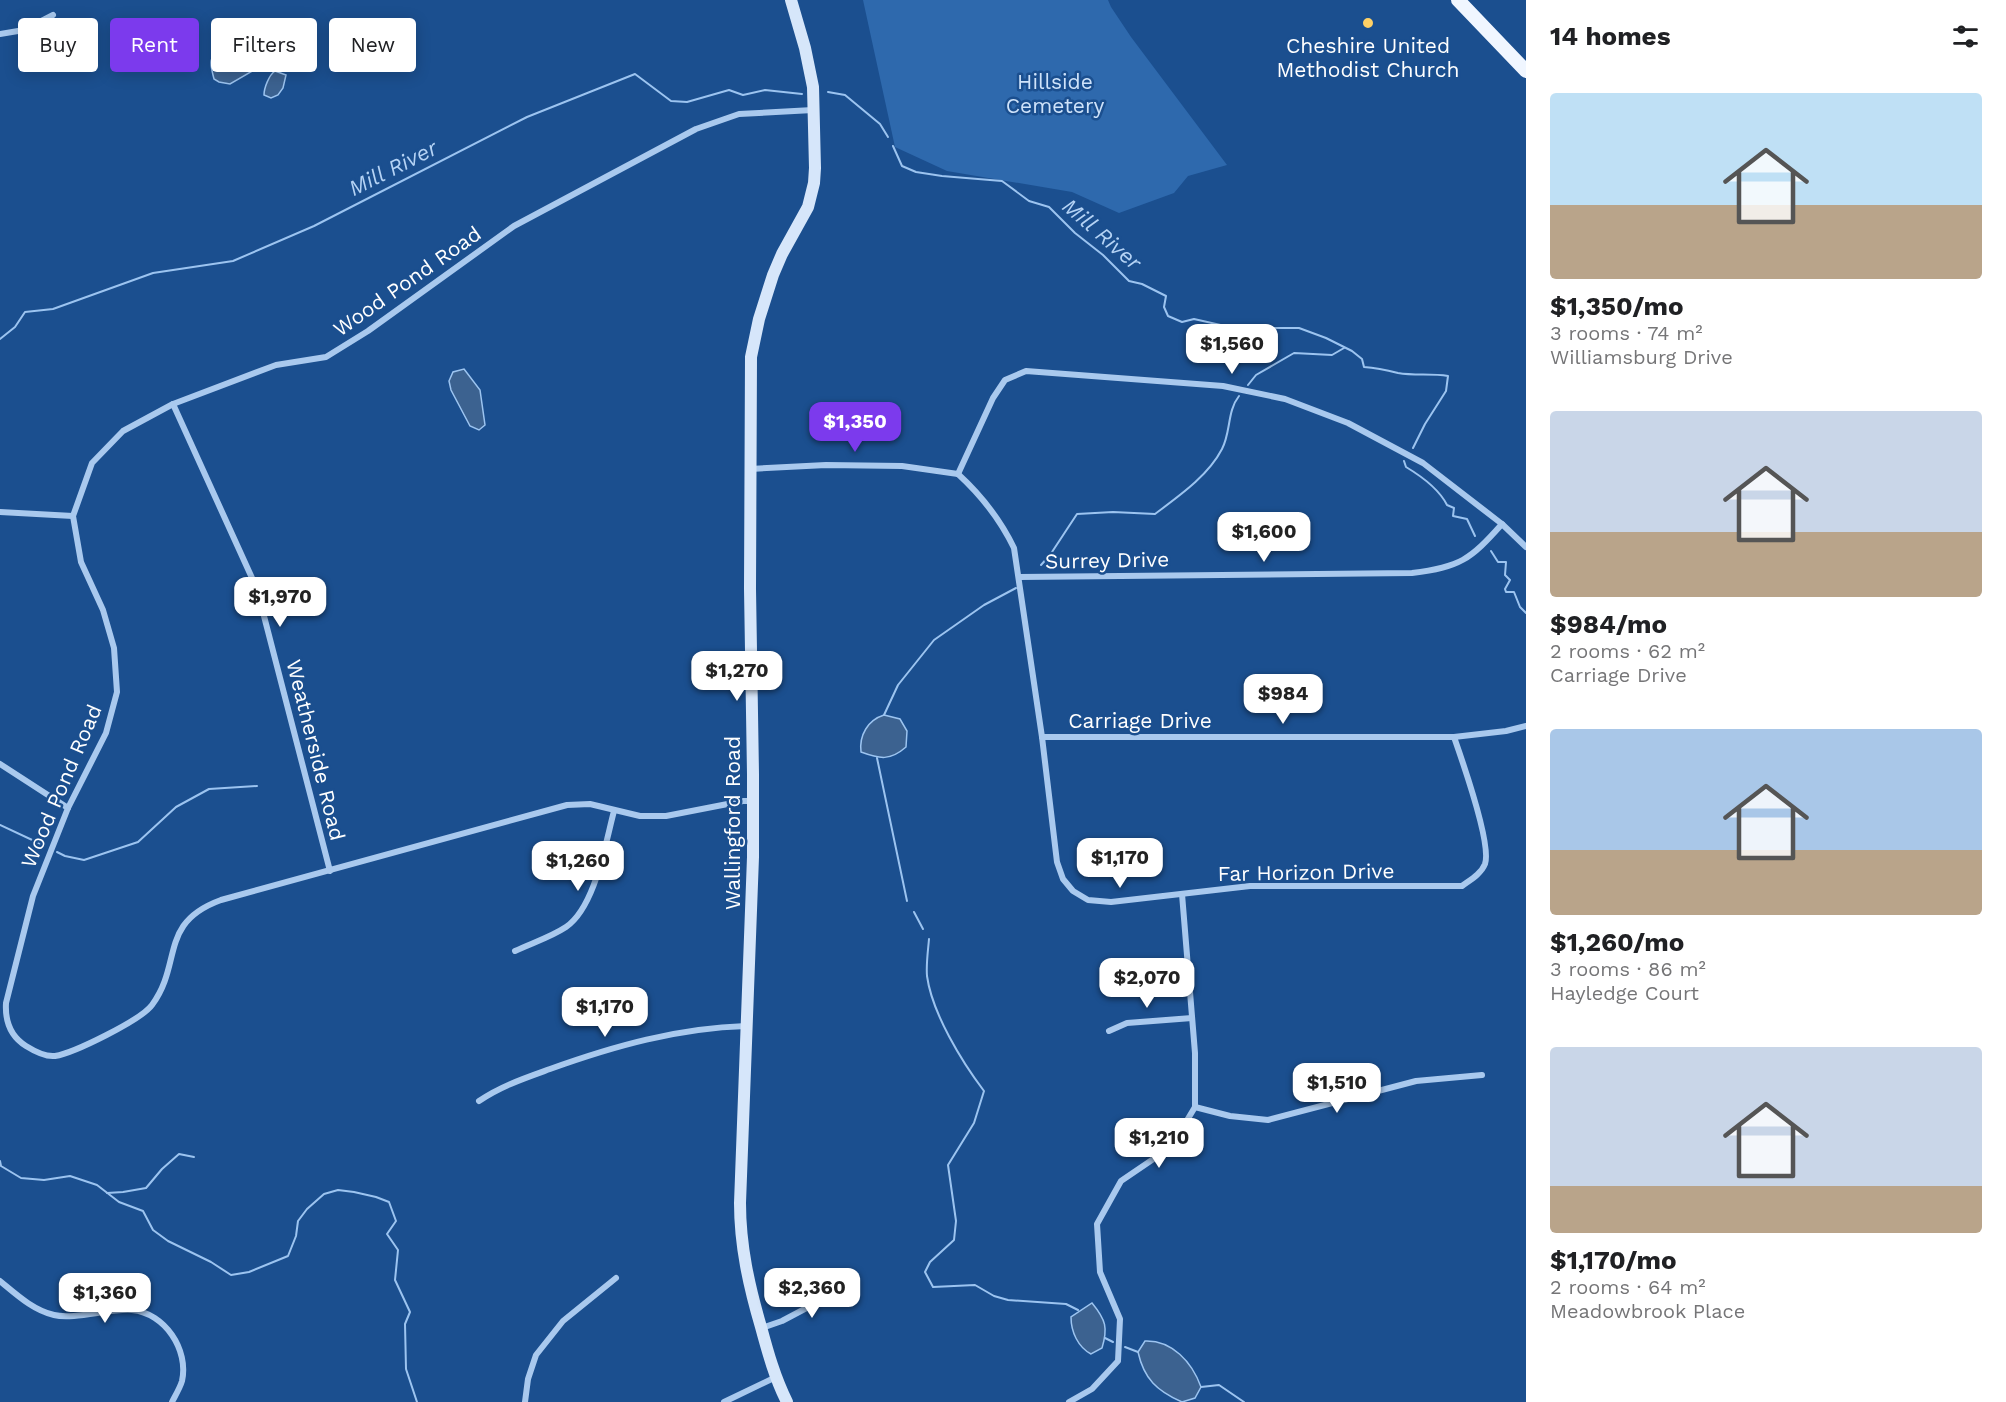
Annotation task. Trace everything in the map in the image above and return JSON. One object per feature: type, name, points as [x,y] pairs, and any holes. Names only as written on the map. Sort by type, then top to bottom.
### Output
[{"type":"main road","points":[[1458,0],[1526,71]]},
{"type":"street","name":"Wallingford Road","points":[[787,1402],[776,1377],[749,1281],[741,1228],[752,900],[750,390],[752,346],[773,275],[782,254],[805,216],[811,198],[815,168],[815,110],[811,71],[791,0]]},
{"type":"street","points":[[0,34],[24,30],[53,15]]},
{"type":"street","name":"Wood Pond Road","points":[[753,801],[666,816],[640,816],[614,812],[590,804],[567,805],[221,900],[187,919],[175,941],[163,985],[151,1007],[141,1016],[71,1051],[54,1056],[32,1050],[14,1035],[6,1020],[6,1003],[33,896],[68,808],[106,733],[117,692],[114,648],[103,610],[81,562],[73,516],[92,463],[123,431],[173,404],[276,365],[327,357],[368,331],[514,226],[696,129],[739,114],[815,110]]},
{"type":"street","points":[[750,469],[826,465],[902,466],[958,474],[993,398],[1005,380],[1026,371],[1223,386],[1285,399],[1348,423],[1423,464],[1502,524],[1526,547]]},
{"type":"street","name":"Weatherside Road","points":[[173,404],[257,589],[330,871]]},
{"type":"street","name":"Far Horizon Drive","points":[[958,474],[981,496],[1003,525],[1014,548],[1058,862],[1063,879],[1073,891],[1088,900],[1111,902],[1250,886],[1462,886],[1479,873],[1485,864],[1486,856],[1478,815],[1454,737]]},
{"type":"street","points":[[0,512],[73,516]]},
{"type":"street","name":"Surrey Drive","points":[[1019,577],[1412,573],[1437,570],[1461,562],[1481,547],[1502,524]]},
{"type":"street","name":"Carriage Drive","points":[[1042,737],[1454,737],[1506,731],[1526,726]]},
{"type":"street","points":[[0,764],[68,808]]},
{"type":"street","points":[[515,951],[566,927],[581,913],[591,892],[614,812]]},
{"type":"street","points":[[1069,1402],[1092,1389],[1118,1361],[1120,1319],[1100,1272],[1097,1224],[1121,1181],[1171,1147],[1195,1107],[1195,1053],[1182,894]]},
{"type":"street","points":[[1109,1031],[1126,1023],[1192,1018]]},
{"type":"street","points":[[479,1101],[497,1088],[620,1045],[697,1029],[746,1026]]},
{"type":"street","points":[[1195,1107],[1230,1116],[1268,1120],[1416,1081],[1482,1075]]},
{"type":"street","points":[[525,1402],[528,1379],[536,1354],[563,1321],[616,1278]]},
{"type":"street","points":[[0,1281],[31,1306],[56,1316],[134,1310],[156,1319],[174,1335],[182,1357],[182,1381],[172,1402]]},
{"type":"street","points":[[762,1328],[782,1321],[831,1295],[844,1281]]},
{"type":"street","points":[[724,1402],[776,1377]]},
{"type":"green space","name":"Hillside Cemetery","points":[[863,0],[1108,0],[1131,37],[1227,165],[1188,176],[1174,193],[1119,213],[1072,192],[947,171],[895,147]]},
{"type":"shaded area","points":[[213,72],[251,72],[230,84],[214,79]]},
{"type":"shaded area","points":[[273,73],[286,75],[283,88],[278,95],[271,98],[264,95],[264,92]]},
{"type":"shaded area","points":[[464,369],[480,390],[485,425],[479,430],[470,426],[451,390],[449,381],[453,372]]},
{"type":"shaded area","points":[[884,715],[900,719],[907,731],[906,747],[890,757],[861,752],[863,734],[869,724]]},
{"type":"shaded area","points":[[1092,1303],[1103,1319],[1105,1335],[1102,1348],[1091,1354],[1076,1338],[1071,1317]]},
{"type":"shaded area","points":[[1145,1341],[1164,1344],[1180,1354],[1192,1369],[1201,1387],[1195,1398],[1182,1402],[1153,1383],[1144,1370],[1138,1352]]},
{"type":"waterway","name":"Mill River","points":[[0,339],[15,327],[25,312],[53,309],[153,273],[233,261],[314,226],[527,117],[635,74],[671,101],[687,102],[729,90],[743,95],[765,90],[802,94]]},
{"type":"waterway","name":"Mill River","points":[[828,92],[845,95],[880,124],[888,137]]},
{"type":"waterway","name":"Mill River","points":[[893,146],[902,166],[916,172],[1002,181],[1029,201],[1049,207],[1129,281],[1142,284],[1166,296],[1164,307],[1168,316],[1182,322],[1194,319],[1225,326],[1248,328],[1299,328],[1352,351],[1362,359],[1364,367],[1404,374],[1448,376],[1446,391],[1413,448]]},
{"type":"waterway","points":[[1248,385],[1256,375],[1294,353],[1332,355],[1344,348]]},
{"type":"waterway","points":[[1041,565],[1077,514],[1113,512],[1155,514],[1192,485],[1209,468],[1222,449],[1233,408],[1239,396]]},
{"type":"waterway","name":"Mill River","points":[[1404,461],[1406,467],[1429,483],[1447,505],[1454,508],[1453,516],[1467,519],[1475,536]]},
{"type":"waterway","name":"Mill River","points":[[1491,551],[1498,562],[1506,562],[1505,575],[1510,580],[1505,589],[1506,592],[1514,592],[1520,607],[1526,613]]},
{"type":"waterway","points":[[884,715],[898,685],[934,640],[984,605],[1016,588]]},
{"type":"waterway","points":[[877,758],[907,901]]},
{"type":"waterway","points":[[57,852],[84,860],[138,842],[176,807],[209,789],[257,786]]},
{"type":"waterway","points":[[0,825],[45,846]]},
{"type":"waterway","points":[[914,912],[923,929]]},
{"type":"waterway","points":[[929,939],[927,976],[935,1006],[958,1052],[984,1091],[974,1123],[948,1165],[956,1221],[954,1240],[930,1262],[925,1272],[933,1287],[975,1285],[994,1296],[1008,1300],[1066,1304],[1078,1310]]},
{"type":"waterway","points":[[107,1193],[146,1188],[179,1154],[194,1157]]},
{"type":"waterway","points":[[0,1161],[1,1166],[21,1178],[44,1180],[70,1176],[97,1185],[119,1202],[143,1211],[153,1230],[168,1241],[211,1262],[231,1275],[249,1272],[288,1256],[296,1236],[298,1221],[307,1209],[324,1194],[338,1190],[376,1197],[389,1202],[396,1221],[387,1234],[398,1250],[395,1280],[410,1312],[405,1324],[406,1369],[417,1402]]},
{"type":"waterway","points":[[1105,1338],[1113,1342]]},
{"type":"waterway","points":[[1125,1347],[1138,1352]]},
{"type":"waterway","points":[[1201,1387],[1219,1385],[1244,1402]]},
{"type":"place","name":"Cheshire United Methodist Church","points":[[1368,23]]}]
